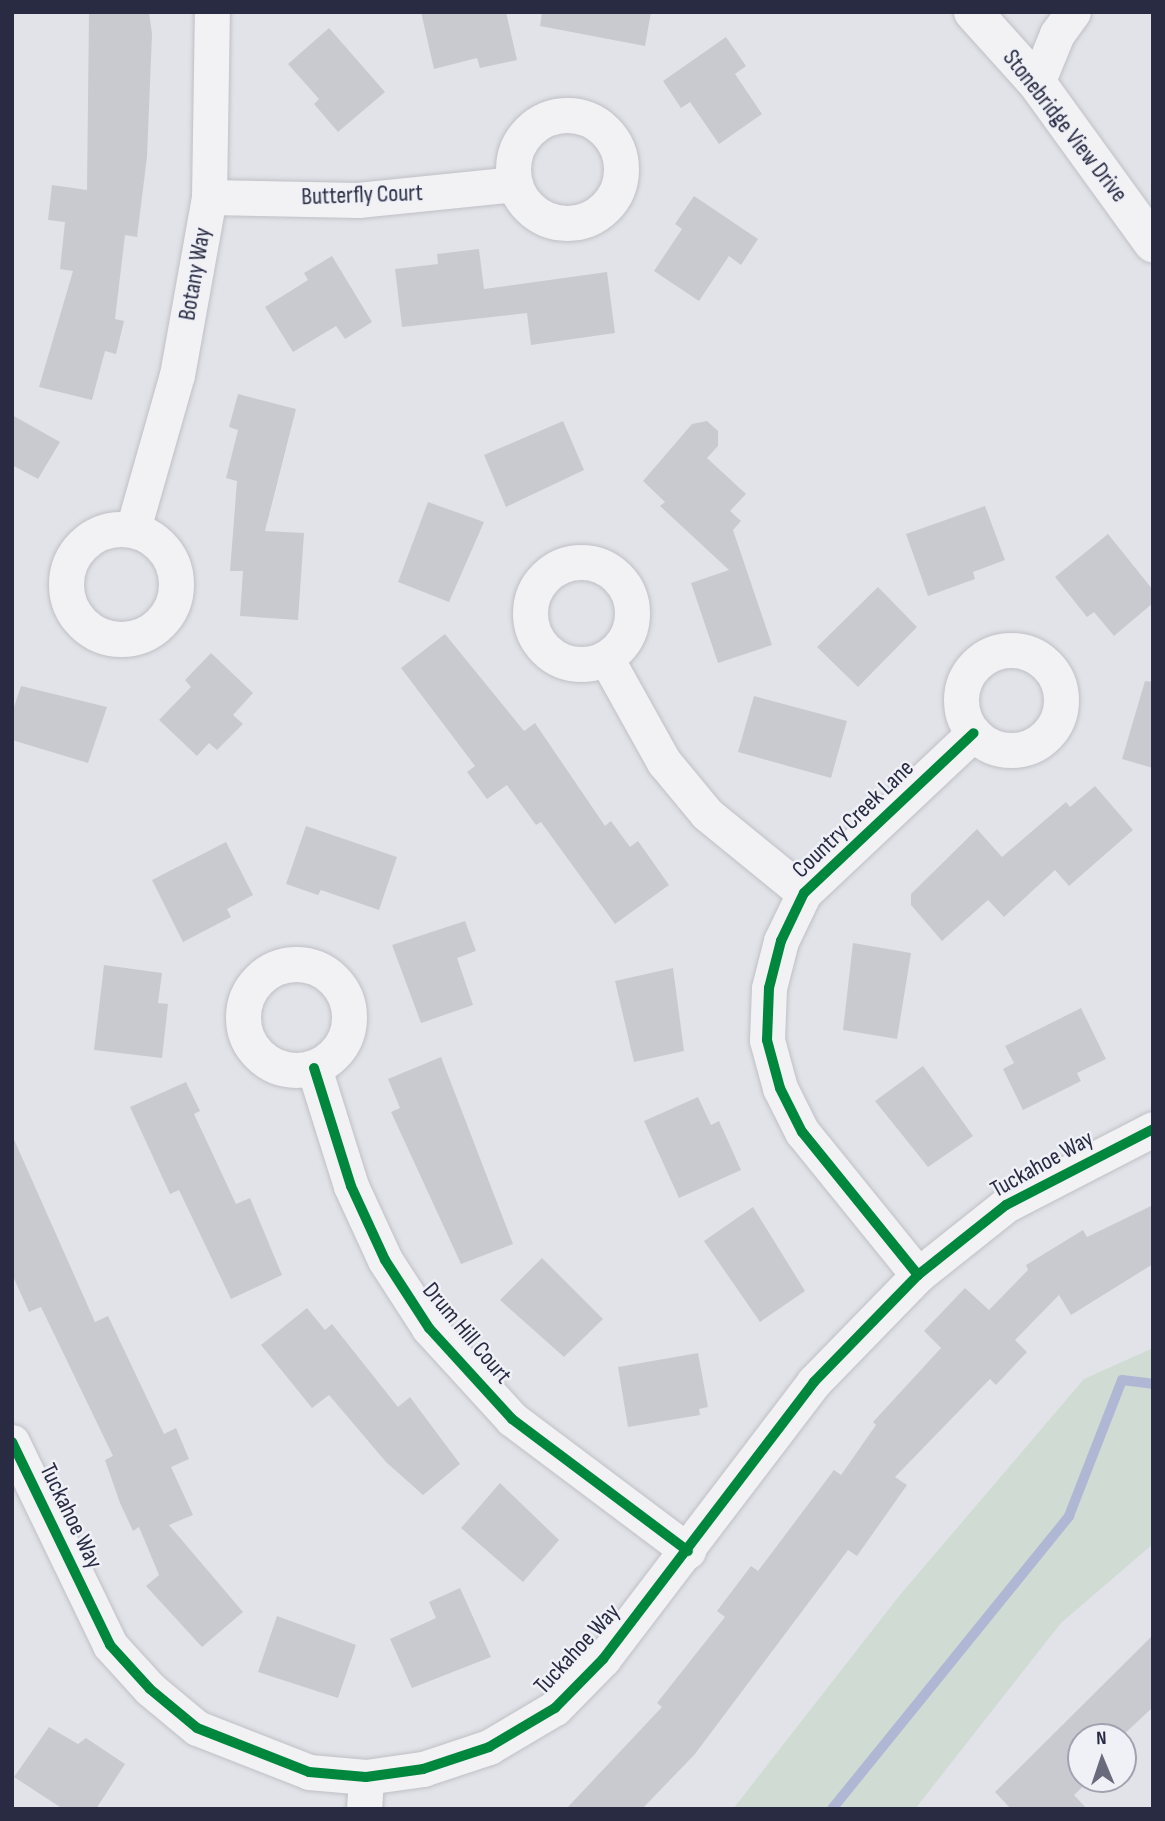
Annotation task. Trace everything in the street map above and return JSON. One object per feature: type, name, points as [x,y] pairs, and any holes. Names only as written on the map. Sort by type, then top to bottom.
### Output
[{"type":"street","name":"Botany Way","points":[[133,530],[177,374],[209,197],[212,12]]},
{"type":"street","name":"Stonebridge View Drive","points":[[973,12],[1037,83],[1153,243]]},
{"type":"street","points":[[1037,83],[1057,34],[1073,12]]},
{"type":"street","name":"Butterfly Court","points":[[209,197],[358,200],[515,184]]},
{"type":"street","points":[[606,658],[664,762],[707,814],[804,893]]},
{"type":"street","name":"Country Creek Lane","points":[[918,1275],[802,1132],[780,1088],[767,1040],[769,988],[781,941],[804,893],[974,733]]},
{"type":"street","name":"Drum Hill Court","points":[[313,1068],[351,1186],[385,1260],[429,1328],[512,1419],[688,1551]]},
{"type":"street","name":"Tuckahoe Way","points":[[12,1441],[110,1645],[149,1689],[197,1728],[262,1757],[365,1793],[423,1769],[489,1747],[555,1708],[603,1659],[688,1551],[814,1382],[918,1275],[1006,1205],[1153,1129]]},
{"type":"shaded area","points":[[1153,1348],[1153,1544],[1061,1623],[915,1809],[733,1809],[899,1596],[1084,1379]]},
{"type":"building","points":[[89,12],[149,12],[152,34],[147,157],[137,237],[125,235],[115,319],[124,321],[116,354],[105,351],[92,400],[39,387],[73,271],[60,269],[65,222],[48,220],[52,185],[87,190]]},
{"type":"building","points":[[421,12],[506,12],[517,60],[480,68],[477,58],[434,69]]},
{"type":"building","points":[[542,12],[651,12],[645,46],[540,26]]},
{"type":"building","points":[[329,28],[385,92],[338,132],[314,104],[319,99],[288,64]]},
{"type":"building","points":[[726,37],[746,66],[735,74],[762,114],[719,144],[690,102],[681,108],[663,81]]},
{"type":"building","points":[[694,196],[758,239],[741,265],[729,256],[699,301],[654,271],[682,229],[675,224]]},
{"type":"building","points":[[479,249],[484,289],[607,272],[615,333],[531,345],[527,313],[402,327],[395,269],[438,264],[437,254]]},
{"type":"building","points":[[332,256],[372,322],[345,339],[336,326],[293,352],[265,307],[308,280],[304,273]]},
{"type":"building","points":[[238,394],[296,409],[265,531],[304,533],[298,620],[240,616],[243,571],[230,571],[237,481],[226,478],[238,430],[229,427]]},
{"type":"building","points":[[12,415],[60,442],[38,479],[12,465]]},
{"type":"building","points":[[563,421],[584,470],[506,507],[484,455]]},
{"type":"building","points":[[707,421],[718,431],[718,446],[707,458],[746,494],[730,511],[741,521],[733,530],[772,645],[718,663],[691,583],[729,570],[660,506],[665,502],[643,481],[692,424]]},
{"type":"building","points":[[428,502],[484,522],[449,602],[398,582]]},
{"type":"building","points":[[985,506],[1005,560],[973,572],[975,579],[928,596],[906,534]]},
{"type":"building","points":[[1108,534],[1153,590],[1153,603],[1114,636],[1094,612],[1087,617],[1055,577]]},
{"type":"building","points":[[878,587],[917,627],[858,687],[817,647]]},
{"type":"building","points":[[445,634],[524,731],[535,723],[605,826],[611,821],[630,847],[638,841],[669,885],[615,924],[541,822],[536,825],[507,785],[487,799],[467,772],[475,766],[401,668]]},
{"type":"building","points":[[211,653],[253,693],[233,715],[243,724],[217,750],[209,743],[197,756],[159,720],[191,687],[185,680]]},
{"type":"building","points":[[1145,681],[1153,682],[1153,768],[1122,759]]},
{"type":"building","points":[[21,686],[107,707],[88,763],[12,740],[12,713]]},
{"type":"building","points":[[754,696],[847,721],[831,778],[738,752]]},
{"type":"building","points":[[1095,786],[1133,830],[1069,886],[1055,870],[1004,917],[988,900],[942,941],[911,905],[911,894],[977,829],[1002,857],[1066,802],[1070,807]]},
{"type":"building","points":[[306,826],[397,857],[379,910],[321,890],[318,895],[286,884]]},
{"type":"building","points":[[226,842],[253,895],[227,909],[231,917],[183,942],[152,880]]},
{"type":"building","points":[[465,921],[476,951],[457,958],[473,1005],[421,1023],[392,945]]},
{"type":"building","points":[[853,943],[911,953],[897,1039],[843,1030]]},
{"type":"building","points":[[104,965],[162,973],[158,1003],[168,1004],[162,1058],[94,1050]]},
{"type":"building","points":[[673,968],[684,1051],[634,1062],[615,981]]},
{"type":"building","points":[[1081,1008],[1106,1059],[1077,1073],[1081,1081],[1023,1110],[1003,1069],[1014,1063],[1005,1046]]},
{"type":"building","points":[[441,1057],[513,1244],[461,1264],[391,1112],[400,1108],[388,1079]]},
{"type":"building","points":[[923,1066],[973,1136],[928,1167],[875,1101]]},
{"type":"building","points":[[186,1082],[200,1111],[194,1114],[236,1204],[250,1198],[282,1275],[231,1299],[179,1190],[170,1194],[130,1107]]},
{"type":"building","points":[[698,1097],[711,1125],[719,1121],[741,1170],[679,1198],[644,1121]]},
{"type":"building","points":[[12,1135],[95,1322],[108,1316],[164,1434],[176,1428],[189,1459],[171,1467],[193,1515],[169,1525],[243,1612],[202,1647],[146,1586],[159,1575],[139,1527],[133,1531],[120,1503],[105,1460],[113,1456],[41,1307],[29,1312],[12,1274]]},
{"type":"building","points":[[1153,1205],[1153,1264],[1071,1315],[1059,1295],[1015,1340],[1027,1352],[996,1385],[990,1379],[895,1477],[907,1485],[857,1556],[848,1550],[695,1754],[642,1809],[566,1809],[662,1707],[657,1703],[725,1617],[717,1611],[751,1566],[758,1571],[834,1470],[841,1475],[876,1425],[873,1422],[941,1348],[924,1331],[965,1288],[989,1310],[1028,1270],[1026,1265],[1083,1230],[1087,1237]]},
{"type":"building","points":[[753,1207],[805,1291],[760,1322],[704,1241]]},
{"type":"building","points":[[542,1258],[603,1319],[564,1357],[500,1300]]},
{"type":"building","points":[[307,1308],[325,1330],[332,1324],[398,1407],[410,1397],[460,1464],[423,1495],[386,1462],[329,1395],[312,1408],[261,1345]]},
{"type":"building","points":[[698,1353],[708,1407],[699,1409],[700,1415],[628,1427],[618,1367]]},
{"type":"building","points":[[500,1483],[559,1540],[523,1582],[461,1528]]},
{"type":"building","points":[[460,1588],[491,1657],[412,1688],[390,1639],[436,1618],[429,1602]]},
{"type":"building","points":[[277,1616],[356,1645],[338,1698],[258,1672]]},
{"type":"building","points":[[1153,1635],[1153,1707],[1136,1723],[1067,1723],[1067,1793],[1076,1793],[1074,1795],[1087,1809],[1011,1809],[995,1792]]},
{"type":"building","points":[[49,1727],[78,1744],[86,1738],[125,1764],[96,1809],[63,1809],[14,1777]]},
{"type":"waterway","points":[[832,1809],[1069,1516],[1122,1380],[1153,1384]]},
{"type":"cycle path","points":[[918,1275],[802,1132],[780,1088],[767,1040],[769,988],[781,941],[804,893],[974,733]]},
{"type":"cycle path","points":[[314,1068],[351,1186],[385,1260],[429,1328],[512,1419],[688,1551]]},
{"type":"cycle path","points":[[12,1442],[110,1645],[150,1689],[197,1728],[309,1772],[366,1777],[423,1769],[489,1747],[555,1708],[603,1659],[814,1382],[918,1275],[1006,1205],[1153,1129]]}]
